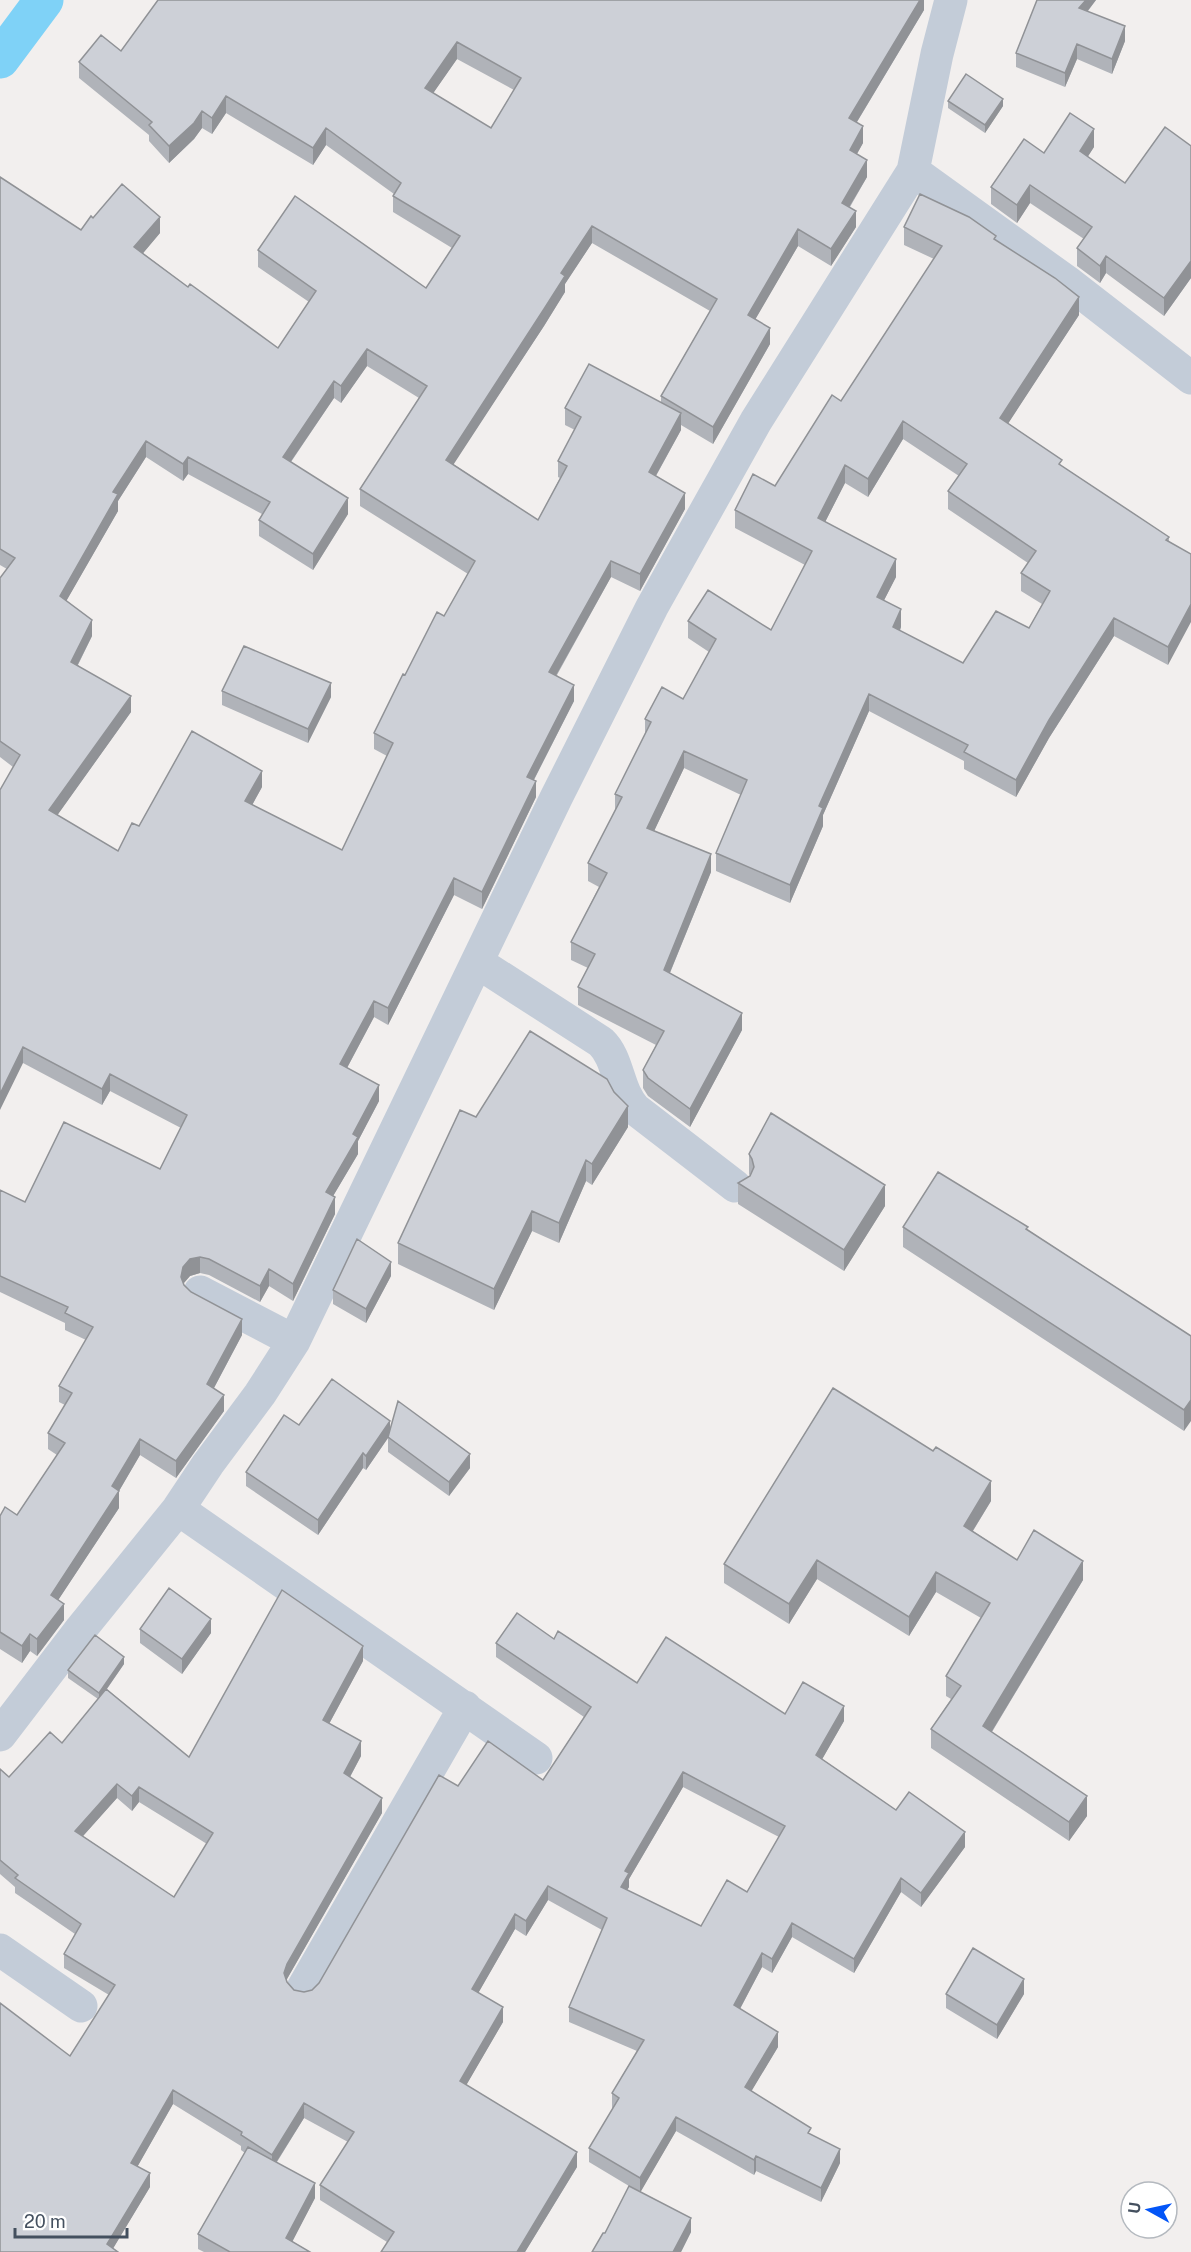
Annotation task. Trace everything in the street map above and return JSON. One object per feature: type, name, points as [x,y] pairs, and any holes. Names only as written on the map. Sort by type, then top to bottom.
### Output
[{"type":"street","points":[[0,1735],[81,1629],[178,1509],[260,1394],[294,1341],[556,798],[658,597],[756,421],[913,171],[937,54],[951,0]]},
{"type":"street","points":[[913,171],[1070,284],[1191,378]]},
{"type":"street","points":[[477,962],[601,1042],[610,1054],[622,1092],[635,1109],[735,1186]]},
{"type":"street","points":[[200,1292],[294,1341]]},
{"type":"street","points":[[178,1509],[536,1758]]},
{"type":"street","points":[[303,1988],[465,1707]]},
{"type":"street","points":[[0,1950],[81,2006]]},
{"type":"building","points":[[158,0],[920,0],[849,118],[863,126],[850,150],[867,160],[842,203],[856,211],[831,249],[798,229],[748,315],[770,328],[713,427],[661,396],[717,299],[592,226],[561,273],[565,276],[446,460],[538,520],[567,466],[558,461],[581,417],[565,408],[589,364],[681,413],[649,472],[685,493],[640,574],[611,561],[549,672],[574,685],[527,777],[536,781],[482,892],[454,878],[388,1008],[374,1001],[340,1064],[379,1085],[353,1134],[358,1137],[326,1192],[335,1197],[293,1284],[269,1269],[260,1286],[209,1259],[200,1257],[190,1259],[183,1267],[181,1277],[184,1285],[191,1292],[242,1319],[207,1384],[224,1395],[176,1461],[140,1439],[112,1486],[119,1491],[51,1595],[64,1604],[37,1639],[30,1634],[22,1646],[0,1632],[0,1516],[5,1507],[17,1515],[65,1443],[48,1433],[72,1393],[59,1386],[93,1327],[65,1313],[68,1307],[0,1276],[0,1190],[25,1202],[64,1122],[160,1169],[187,1115],[110,1074],[102,1089],[23,1047],[0,1094],[0,790],[20,755],[0,741],[0,578],[15,558],[0,549],[0,177],[81,230],[91,216],[93,218],[122,184],[160,217],[134,247],[188,287],[190,284],[278,348],[316,291],[258,250],[295,196],[426,288],[460,236],[393,196],[401,183],[326,128],[313,148],[226,96],[212,118],[202,111],[194,123],[169,146],[149,125],[152,122],[79,62],[101,35],[121,51]],"holes":[[[457,42],[521,78],[491,128],[425,88]],[[367,349],[427,386],[360,489],[475,561],[444,616],[437,612],[374,733],[393,743],[342,850],[245,801],[262,771],[192,731],[139,826],[132,823],[118,851],[49,810],[131,696],[71,662],[92,620],[60,596],[118,494],[113,492],[146,441],[183,464],[188,457],[270,502],[259,520],[313,554],[348,498],[283,457],[334,381],[341,386]]]},
{"type":"building","points":[[1037,0],[1086,0],[1079,8],[1125,26],[1112,59],[1077,44],[1065,73],[1016,53]]},
{"type":"building","points":[[966,74],[1003,99],[985,125],[948,101]]},
{"type":"building","points":[[1070,113],[1094,129],[1080,151],[1125,183],[1165,127],[1191,146],[1191,261],[1164,298],[1106,256],[1100,266],[1077,248],[1092,227],[1030,185],[1017,205],[991,187],[1024,139],[1044,153]]},
{"type":"building","points":[[920,194],[969,217],[996,236],[994,239],[1055,278],[1079,297],[1000,418],[1062,460],[1059,464],[1169,537],[1166,540],[1191,554],[1191,604],[1168,647],[1114,618],[1049,720],[1016,780],[964,752],[968,745],[869,694],[819,806],[823,808],[790,885],[716,853],[747,780],[684,751],[647,828],[711,854],[664,970],[742,1013],[690,1109],[648,1078],[643,1070],[664,1031],[578,987],[595,954],[571,942],[607,873],[588,863],[622,797],[615,794],[651,722],[645,719],[662,687],[683,699],[716,639],[688,621],[708,590],[771,630],[812,551],[735,510],[753,474],[775,486],[832,395],[841,401],[942,246],[904,227]],"holes":[[[903,421],[967,464],[948,491],[1036,551],[1021,573],[1050,591],[1029,628],[996,611],[963,663],[893,627],[901,609],[877,597],[896,559],[818,518],[845,465],[868,479]]]},
{"type":"building","points":[[244,646],[331,683],[308,729],[222,691]]},
{"type":"building","points":[[530,1031],[607,1079],[614,1092],[628,1106],[592,1164],[586,1160],[559,1223],[532,1211],[494,1289],[398,1243],[460,1110],[476,1117]]},
{"type":"building","points":[[771,1113],[885,1185],[844,1250],[738,1183],[750,1176],[754,1167],[749,1154]]},
{"type":"building","points":[[938,1172],[1028,1227],[1026,1229],[1191,1336],[1191,1400],[1184,1410],[903,1227]]},
{"type":"building","points":[[357,1239],[391,1262],[366,1309],[333,1290]]},
{"type":"building","points":[[332,1379],[390,1421],[366,1456],[363,1453],[318,1520],[246,1472],[284,1415],[299,1425]]},
{"type":"building","points":[[833,1388],[933,1451],[936,1447],[991,1481],[964,1526],[1017,1560],[1034,1530],[1083,1561],[983,1726],[1087,1796],[1069,1822],[931,1729],[961,1686],[946,1676],[990,1603],[936,1572],[909,1617],[817,1560],[789,1604],[724,1564]]},
{"type":"building","points":[[398,1401],[470,1454],[449,1482],[388,1437]]},
{"type":"building","points":[[169,1588],[211,1619],[182,1659],[140,1629]]},
{"type":"building","points":[[282,1590],[363,1646],[323,1720],[361,1741],[344,1773],[382,1798],[287,1964],[284,1973],[287,1982],[294,1990],[304,1992],[312,1990],[319,1983],[439,1775],[458,1786],[488,1741],[543,1780],[591,1707],[496,1643],[517,1613],[554,1639],[558,1631],[637,1683],[666,1637],[785,1714],[803,1682],[844,1706],[816,1755],[896,1810],[909,1792],[965,1832],[921,1893],[901,1878],[854,1959],[792,1923],[772,1959],[762,1953],[734,2005],[778,2032],[745,2087],[811,2128],[808,2133],[840,2149],[821,2188],[756,2156],[754,2160],[676,2117],[640,2178],[589,2148],[619,2098],[612,2093],[644,2040],[569,2007],[607,1918],[548,1886],[526,1921],[515,1914],[472,1989],[503,2007],[460,2081],[577,2152],[517,2252],[381,2252],[394,2232],[320,2185],[354,2132],[304,2103],[272,2155],[241,2135],[242,2132],[173,2090],[131,2163],[150,2173],[107,2244],[118,2252],[0,2252],[0,2003],[70,2056],[115,1985],[64,1954],[81,1924],[15,1878],[18,1875],[0,1860],[0,1769],[9,1777],[50,1732],[62,1743],[106,1689],[189,1757]],"holes":[[[683,1772],[785,1826],[747,1892],[727,1880],[701,1926],[621,1887],[629,1873],[625,1871]],[[117,1784],[132,1796],[139,1787],[213,1833],[174,1897],[75,1831]]]},
{"type":"building","points":[[95,1635],[124,1657],[99,1693],[68,1670]]},
{"type":"building","points":[[973,1948],[1024,1979],[997,2025],[946,1994]]},
{"type":"building","points":[[248,2147],[315,2183],[286,2238],[310,2252],[230,2252],[198,2234]]},
{"type":"building","points":[[629,2186],[691,2218],[673,2252],[592,2252],[605,2233]]},
{"type":"waterway","points":[[0,59],[44,0]]}]
